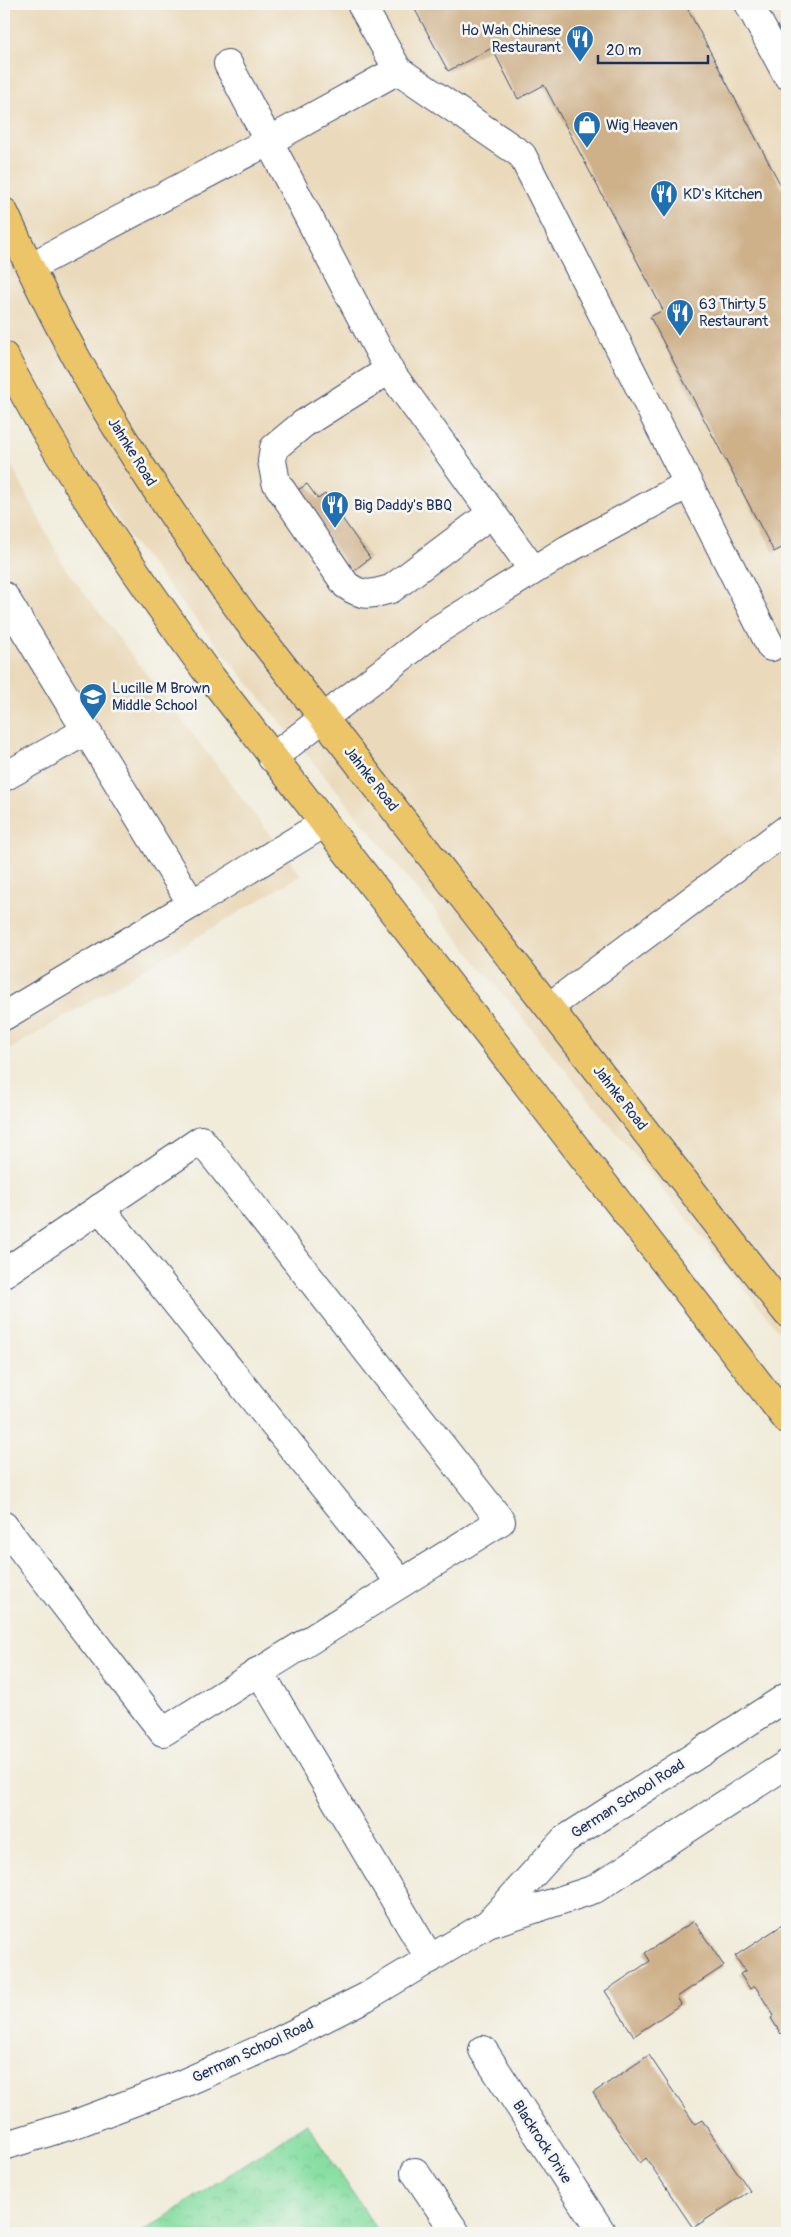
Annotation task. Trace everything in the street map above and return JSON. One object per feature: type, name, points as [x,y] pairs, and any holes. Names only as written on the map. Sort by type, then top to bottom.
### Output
[{"type":"main road","name":"Jahnke Road","points":[[4,212],[30,267],[102,404],[169,511],[247,620],[787,1313]]},
{"type":"main road","points":[[4,356],[53,445],[125,560],[272,758],[787,1420]]},
{"type":"street","points":[[361,4],[398,70],[522,155],[771,647]]},
{"type":"street","points":[[749,4],[787,75]]},
{"type":"street","points":[[228,64],[389,370],[533,570]]},
{"type":"street","points":[[30,267],[269,141],[398,70]]},
{"type":"street","points":[[389,370],[303,424],[274,448],[272,460],[276,482],[346,586],[358,594],[373,594],[391,589],[492,513]]},
{"type":"street","points":[[272,758],[434,632],[533,570],[688,484]]},
{"type":"street","points":[[4,596],[192,904]]},
{"type":"street","points":[[4,777],[86,731]]},
{"type":"street","points":[[4,1016],[323,824]]},
{"type":"street","points":[[549,1007],[787,829]]},
{"type":"street","points":[[4,1273],[201,1140],[501,1521],[163,1732],[4,1526]]},
{"type":"street","points":[[100,1208],[401,1583]]},
{"type":"street","points":[[259,1671],[430,1959]]},
{"type":"street","name":"German School Road","points":[[488,1924],[564,1840],[636,1792],[787,1697]]},
{"type":"street","name":"German School Road","points":[[4,2146],[75,2124],[184,2083],[278,2042],[366,1997],[488,1924],[595,1889],[787,1764]]},
{"type":"street","name":"Blackrock Drive","points":[[482,2050],[602,2233]]},
{"type":"street","points":[[415,2172],[456,2233]]},
{"type":"shaded area","points":[[4,4],[782,4],[787,13],[787,1341],[131,540],[4,340]]},
{"type":"shaded area","name":"Lucille M Brown Middle School","points":[[4,451],[65,568],[301,875],[4,1053]]},
{"type":"green space","points":[[307,2123],[379,2233],[141,2233]]},
{"type":"building","points":[[412,4],[685,4],[787,197],[787,545],[774,552],[650,317],[663,310],[544,85],[518,99],[492,48],[448,71]]},
{"type":"building","name":"Big Daddy's BBQ","points":[[307,484],[318,499],[325,494],[370,558],[352,572],[295,492]]},
{"type":"building","points":[[694,1921],[724,1966],[677,1997],[681,2004],[634,2036],[605,1991],[650,1961],[645,1953]]},
{"type":"building","points":[[787,1922],[787,2033],[785,2030],[781,2034],[771,2018],[774,2016],[755,1986],[750,1989],[740,1974],[745,1971],[735,1956]]},
{"type":"building","points":[[649,2055],[695,2124],[702,2120],[750,2191],[693,2228],[646,2158],[640,2163],[593,2093]]},
{"type":"place","name":"Ho Wah Chinese Restaurant","points":[[580,63]]},
{"type":"place","name":"Wig Heaven","points":[[587,149]]},
{"type":"place","name":"KD's Kitchen","points":[[664,218]]},
{"type":"place","name":"63 Thirty 5 Restaurant","points":[[680,337]]},
{"type":"place","name":"Big Daddy's BBQ","points":[[335,529]]},
{"type":"place","name":"Lucille M Brown Middle School","points":[[93,721]]}]
